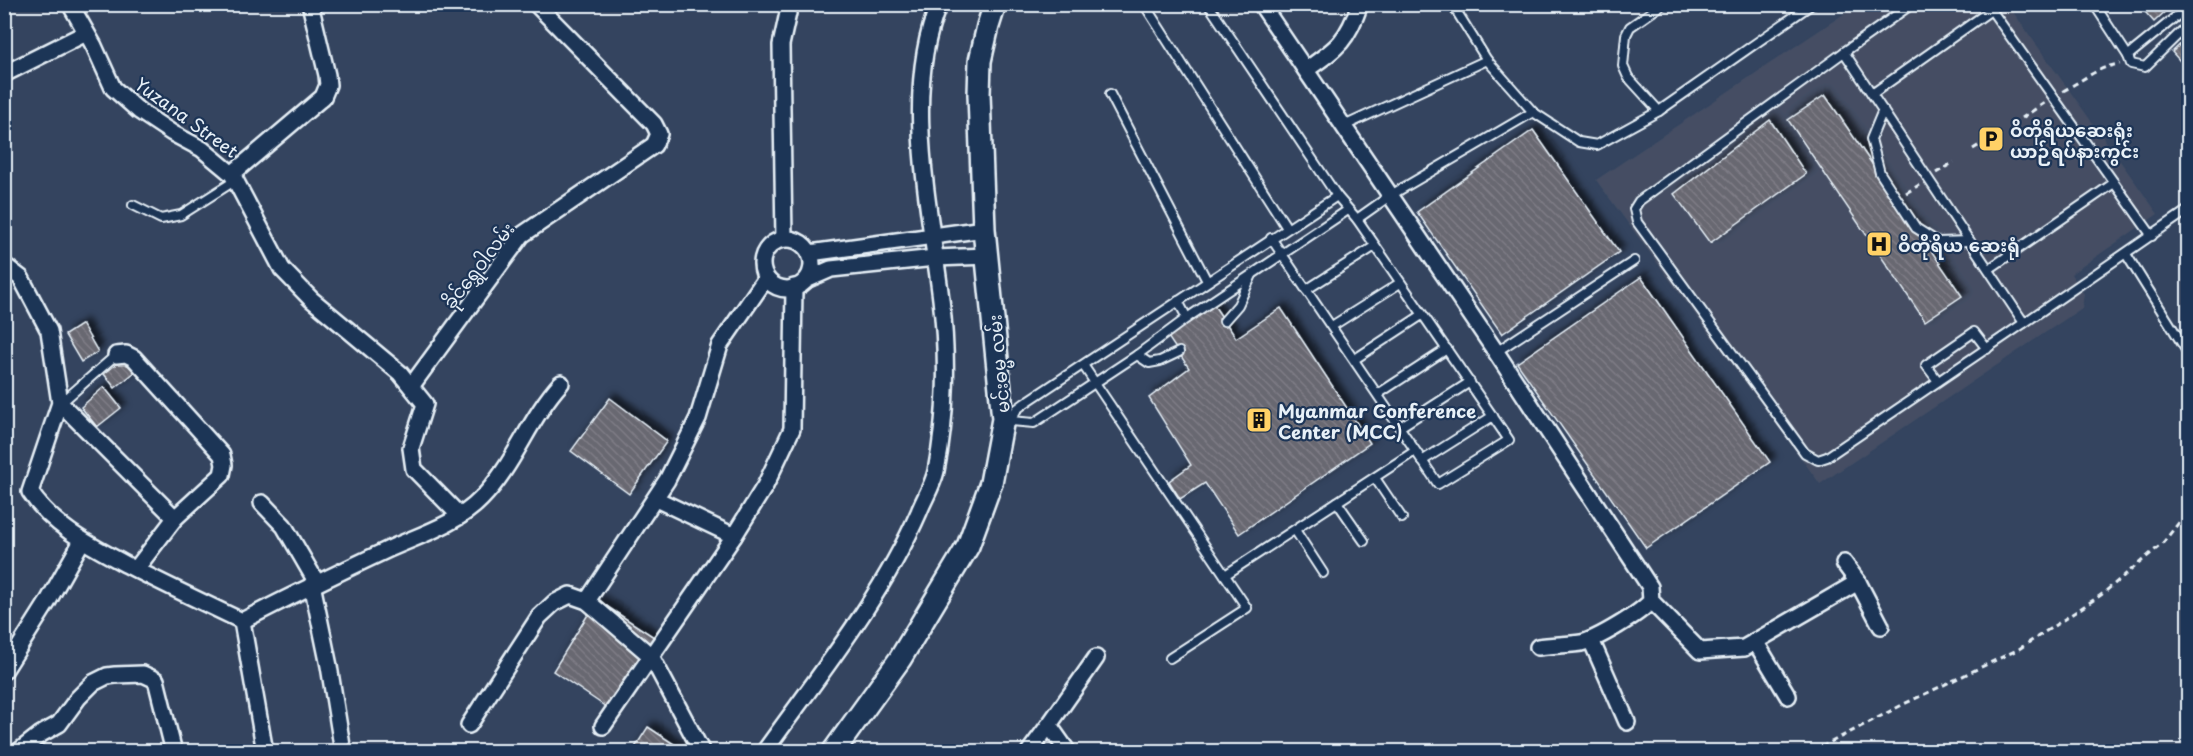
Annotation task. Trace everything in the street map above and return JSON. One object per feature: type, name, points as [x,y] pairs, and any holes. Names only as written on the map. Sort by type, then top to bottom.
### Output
[{"type":"main road","name":"မင်းဓမ္မ လမ်း","points":[[833,752],[900,660],[968,546],[991,483],[1006,426],[1003,420],[984,229],[980,152],[980,61],[995,4]]},
{"type":"street","name":"Yuzana Street","points":[[70,4],[113,88],[139,111],[202,149],[234,177],[282,269],[311,299],[412,385]]},
{"type":"street","points":[[234,177],[323,97],[328,85],[327,75],[310,4]]},
{"type":"street","name":"ခိုင်ရွှေဝါလမ်း","points":[[412,385],[522,236],[654,145],[659,134],[654,124],[536,4]]},
{"type":"street","points":[[783,239],[781,45],[790,4]]},
{"type":"street","points":[[764,752],[857,622],[903,548],[936,473],[945,389],[941,301],[932,236],[919,89],[930,24],[939,4]]},
{"type":"street","points":[[1261,4],[1496,352],[1650,587],[1651,601],[1700,651],[1744,648],[1858,582]]},
{"type":"street","points":[[1306,70],[1336,49],[1352,28],[1360,4]]},
{"type":"street","points":[[4,74],[86,33]]},
{"type":"street","points":[[810,253],[984,229]]},
{"type":"street","points":[[808,279],[812,270],[812,261],[810,253],[799,242],[783,239],[764,253],[762,262],[766,278],[784,290],[831,269],[935,258],[988,256]]},
{"type":"street","points":[[4,266],[21,278],[49,331],[60,403],[30,492],[42,510],[82,541],[242,621]]},
{"type":"street","points":[[587,601],[667,480],[698,418],[720,345],[766,278]]},
{"type":"street","points":[[603,726],[734,536],[765,486],[792,429],[794,287]]},
{"type":"street","points":[[116,355],[126,354],[134,358],[222,455],[224,465],[222,475],[175,518],[136,569]]},
{"type":"street","points":[[242,621],[460,516],[482,499],[561,383]]},
{"type":"street","points":[[412,385],[425,404],[411,448],[414,469],[460,516]]},
{"type":"street","points":[[60,403],[175,518]]},
{"type":"street","points":[[656,498],[734,536]]},
{"type":"street","points":[[262,503],[284,526],[315,584],[343,752]]},
{"type":"street","points":[[4,671],[44,609],[82,541]]},
{"type":"street","points":[[1844,563],[1858,582],[1881,626]]},
{"type":"street","points":[[469,725],[539,616],[554,603],[570,595],[587,601],[651,656],[702,752]]},
{"type":"street","points":[[1538,647],[1591,640],[1644,609],[1651,601]]},
{"type":"street","points":[[242,621],[265,752]]},
{"type":"street","points":[[1591,640],[1627,722]]},
{"type":"street","points":[[1755,641],[1788,696]]},
{"type":"street","points":[[1029,752],[1096,658]]},
{"type":"street","points":[[18,752],[59,723],[93,683],[107,676],[143,674],[156,680],[174,752]]},
{"type":"street","points":[[1048,725],[1068,752]]},
{"type":"lane","points":[[1144,4],[1287,228]]},
{"type":"lane","points":[[1209,4],[1337,196],[1356,219],[1509,440],[1438,484],[1271,238]]},
{"type":"lane","points":[[1452,4],[1487,60],[1533,112],[1579,142],[1597,145],[1659,111],[1812,4]]},
{"type":"lane","points":[[1659,111],[1628,77],[1623,66],[1626,35],[1630,27],[1664,4]]},
{"type":"lane","points":[[1912,4],[1639,201],[1634,209],[1637,222],[1805,453],[1818,460],[1827,457],[2188,210]]},
{"type":"lane","points":[[2094,4],[2129,60],[2145,67],[2188,26]]},
{"type":"lane","points":[[1872,94],[1989,7],[2152,236]]},
{"type":"lane","points":[[2129,60],[2188,7]]},
{"type":"lane","points":[[1844,52],[2024,323]]},
{"type":"lane","points":[[1344,126],[1487,60]]},
{"type":"lane","points":[[1110,94],[1208,281]]},
{"type":"lane","points":[[1883,110],[1871,139],[1880,173],[1916,228],[1938,242],[1971,241]]},
{"type":"lane","points":[[1356,219],[1391,195],[1533,112]]},
{"type":"lane","points":[[133,205],[161,219],[181,216],[234,177]]},
{"type":"lane","points":[[1989,268],[2114,183]]},
{"type":"lane","points":[[1006,426],[1017,409],[1337,196]]},
{"type":"lane","points":[[1006,426],[1034,423],[1348,210]]},
{"type":"lane","points":[[1306,290],[1375,246]]},
{"type":"lane","points":[[2126,254],[2188,353]]},
{"type":"lane","points":[[1496,352],[1634,261]]},
{"type":"lane","points":[[1224,321],[1238,304],[1253,273]]},
{"type":"lane","points":[[1332,327],[1400,283]]},
{"type":"lane","points":[[1178,301],[1188,318]]},
{"type":"lane","points":[[1355,359],[1422,315]]},
{"type":"lane","points":[[1938,381],[1926,365],[1974,332],[1987,349]]},
{"type":"lane","points":[[1378,394],[1447,349]]},
{"type":"lane","points":[[1137,355],[1149,363],[1160,361],[1179,352]]},
{"type":"lane","points":[[60,403],[116,355]]},
{"type":"lane","points":[[1083,365],[1247,608],[1170,658]]},
{"type":"lane","points":[[1400,427],[1470,382]]},
{"type":"lane","points":[[1422,461],[1493,416]]},
{"type":"lane","points":[[1226,575],[1415,451]]},
{"type":"lane","points":[[1375,477],[1402,518]]},
{"type":"lane","points":[[1337,502],[1364,541]]},
{"type":"lane","points":[[1295,530],[1323,573]]},
{"type":"path","points":[[2063,91],[2103,66],[2129,60]]},
{"type":"path","points":[[2022,118],[2046,102]]},
{"type":"path","points":[[1973,149],[1999,133]]},
{"type":"path","points":[[1935,174],[1954,162]]},
{"type":"path","points":[[1906,194],[1919,184]]},
{"type":"path","points":[[1812,752],[1904,704],[2019,649],[2102,595],[2162,544],[2188,511]]},
{"type":"shaded area","name":"ဝိတိုရိယ ဆေးရုံ","points":[[1857,5],[2008,5],[2158,214],[2071,274],[2084,294],[2082,308],[1820,484],[1596,180]]},
{"type":"building","points":[[2138,4],[2173,4],[2154,22]]},
{"type":"building","points":[[2188,37],[2188,70],[2172,52]]},
{"type":"building","points":[[1825,95],[1962,296],[1925,321],[1788,120]]},
{"type":"building","points":[[1770,120],[1806,174],[1710,243],[1674,194]]},
{"type":"building","points":[[1533,130],[1619,252],[1502,334],[1417,212]]},
{"type":"building","points":[[1641,277],[1770,462],[1646,548],[1517,363]]},
{"type":"building","name":"Myanmar Conference Center (MCC)","points":[[1213,304],[1236,338],[1281,308],[1370,443],[1239,534],[1205,483],[1180,499],[1169,481],[1191,465],[1149,398],[1189,368],[1166,334]]},
{"type":"building","points":[[82,324],[98,352],[81,362],[65,335]]},
{"type":"building","points":[[123,359],[135,372],[115,388],[104,374]]},
{"type":"building","points":[[104,387],[121,408],[97,427],[81,407]]},
{"type":"building","points":[[610,398],[667,441],[629,494],[571,451]]},
{"type":"building","points":[[597,600],[657,639],[615,713],[553,671]]},
{"type":"building","points":[[648,727],[686,752],[632,752]]},
{"type":"place","name":"ဝိတိုရိယဆေးရုံး ယာဉ်ရပ်နားကွင်း","points":[[1991,139]]},
{"type":"place","name":"ဝိတိုရိယ ဆေးရုံ","points":[[1879,244]]},
{"type":"place","name":"Myanmar Conference Center (MCC)","points":[[1259,420]]}]
